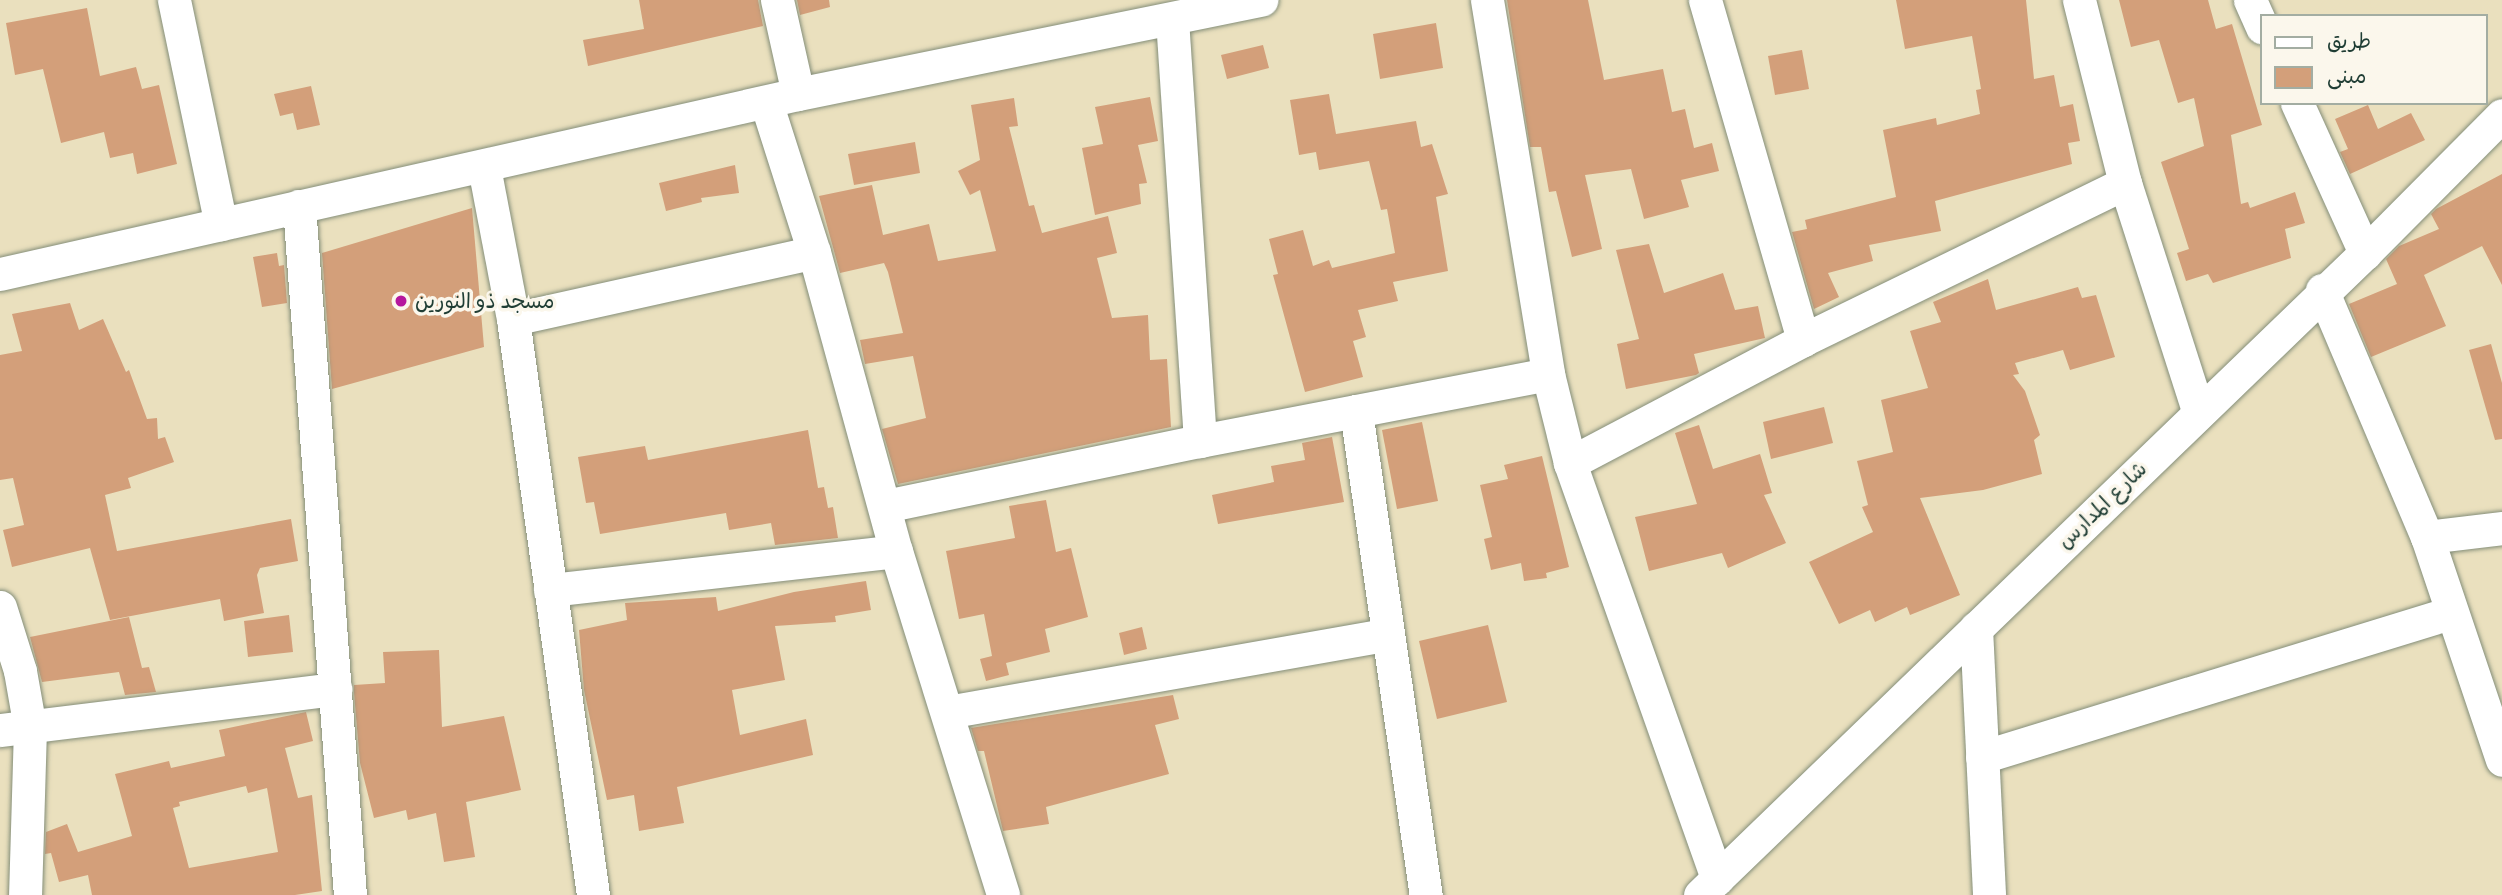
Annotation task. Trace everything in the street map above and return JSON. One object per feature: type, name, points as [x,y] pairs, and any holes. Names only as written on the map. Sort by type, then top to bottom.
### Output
[{"type":"street","points":[[174,0],[221,224]]},
{"type":"street","points":[[777,0],[798,94]]},
{"type":"street","points":[[0,274],[484,167],[798,94],[1262,0]]},
{"type":"street","points":[[1487,0],[1548,374],[1570,463],[1709,887]]},
{"type":"street","points":[[1705,0],[1803,340]]},
{"type":"street","points":[[2079,0],[2125,183],[2198,411]]},
{"type":"street","points":[[2250,0],[2260,22]]},
{"type":"street","points":[[1172,19],[1200,441]]},
{"type":"street","points":[[766,102],[814,252],[896,551],[1003,895]]},
{"type":"street","points":[[2298,105],[2365,253]]},
{"type":"street","name":"شارع المدارس","points":[[1709,887],[2322,290],[2365,253],[2502,115]]},
{"type":"street","points":[[484,167],[513,319],[593,895]]},
{"type":"street","points":[[1570,463],[1803,340],[2125,183]]},
{"type":"street","points":[[299,206],[350,895]]},
{"type":"street","points":[[513,319],[814,252]]},
{"type":"street","points":[[2322,290],[2427,537],[2450,613],[2502,760]]},
{"type":"street","points":[[885,506],[1200,441],[1548,374]]},
{"type":"street","points":[[1356,411],[1385,635],[1426,895]]},
{"type":"street","points":[[2427,537],[2502,528]]},
{"type":"street","points":[[550,590],[896,551]]},
{"type":"street","points":[[0,607],[20,671],[15,729],[25,895]]},
{"type":"street","points":[[1982,757],[2450,613]]},
{"type":"street","points":[[1976,628],[1989,895]]},
{"type":"street","points":[[948,712],[1385,635]]},
{"type":"street","points":[[15,729],[336,689]]},
{"type":"building","points":[[639,0],[758,0],[763,26],[588,66],[583,40],[644,29]]},
{"type":"building","points":[[797,0],[829,0],[830,7],[800,15]]},
{"type":"building","points":[[1507,0],[1588,0],[1604,80],[1663,69],[1672,112],[1685,109],[1694,148],[1712,143],[1719,171],[1681,180],[1689,207],[1644,219],[1631,169],[1585,175],[1602,249],[1572,257],[1556,191],[1549,192],[1541,147],[1530,147]]},
{"type":"building","points":[[1896,0],[2026,0],[2034,79],[2054,75],[2060,107],[2073,104],[2080,141],[2068,143],[2072,164],[1935,201],[1941,231],[1869,245],[1873,261],[1828,273],[1839,297],[1814,309],[1792,232],[1807,229],[1805,220],[1896,197],[1883,130],[1936,118],[1937,125],[1980,114],[1976,90],[1981,89],[1972,36],[1905,49]]},
{"type":"building","points":[[2119,0],[2208,0],[2216,29],[2232,24],[2262,125],[2231,135],[2241,204],[2248,202],[2250,208],[2295,192],[2305,223],[2285,229],[2291,258],[2213,283],[2208,274],[2186,281],[2177,253],[2189,249],[2161,162],[2204,146],[2194,98],[2178,103],[2159,40],[2131,47]]},
{"type":"building","points":[[87,8],[100,76],[136,67],[142,89],[159,85],[177,164],[137,174],[133,153],[110,158],[104,132],[61,143],[43,69],[15,75],[6,23]]},
{"type":"building","points":[[1436,23],[1443,68],[1380,79],[1373,34]]},
{"type":"building","points":[[1263,45],[1269,68],[1227,79],[1221,55]]},
{"type":"building","points":[[1802,50],[1809,89],[1775,95],[1768,56]]},
{"type":"building","points":[[311,86],[320,125],[297,130],[293,113],[280,116],[274,94]]},
{"type":"building","points":[[1329,94],[1336,134],[1416,121],[1421,147],[1432,144],[1448,194],[1436,197],[1448,271],[1393,282],[1398,301],[1358,310],[1366,337],[1353,341],[1363,377],[1305,392],[1273,275],[1278,274],[1269,239],[1303,230],[1313,266],[1329,260],[1332,268],[1395,253],[1387,209],[1381,210],[1369,161],[1319,170],[1316,152],[1299,155],[1290,100]]},
{"type":"building","points":[[1150,97],[1158,141],[1138,145],[1147,183],[1139,184],[1141,204],[1095,215],[1082,148],[1103,144],[1095,107]]},
{"type":"building","points":[[1014,98],[1018,126],[1009,127],[1029,206],[1034,205],[1042,233],[1108,216],[1117,253],[1097,258],[1112,318],[1148,315],[1150,360],[1167,359],[1171,427],[898,484],[882,429],[926,418],[913,356],[865,364],[860,340],[903,333],[888,272],[884,263],[840,273],[819,196],[872,185],[883,235],[929,224],[938,261],[996,251],[980,190],[970,195],[958,171],[980,160],[971,105]]},
{"type":"building","points":[[2368,105],[2378,129],[2411,113],[2425,140],[2350,174],[2340,152],[2348,149],[2335,119]]},
{"type":"building","points":[[915,142],[920,173],[854,185],[848,154]]},
{"type":"building","points":[[735,165],[739,193],[701,198],[702,202],[666,211],[659,183]]},
{"type":"building","points":[[2502,174],[2502,285],[2482,246],[2424,275],[2446,326],[2371,357],[2349,304],[2397,284],[2386,259],[2399,246],[2439,229],[2431,214],[2436,209]]},
{"type":"building","name":"مسجد ذو النورين","points":[[472,208],[484,347],[332,389],[322,253]]},
{"type":"building","points":[[1649,244],[1664,293],[1723,273],[1735,310],[1758,306],[1765,338],[1694,354],[1699,373],[1696,375],[1626,389],[1617,344],[1639,339],[1616,250]]},
{"type":"building","points":[[277,253],[279,266],[284,265],[287,303],[262,307],[253,257]]},
{"type":"building","points":[[1988,279],[1996,310],[2078,287],[2082,298],[2096,295],[2115,357],[2070,370],[2063,350],[2015,363],[2019,374],[2013,375],[2025,391],[2040,435],[2034,440],[2042,474],[1983,490],[1920,498],[1960,595],[1910,615],[1907,607],[1875,622],[1870,610],[1839,624],[1809,562],[1873,532],[1862,507],[1868,505],[1857,461],[1893,452],[1881,400],[1928,388],[1910,331],[1941,322],[1933,302]]},
{"type":"building","points":[[70,303],[79,330],[103,319],[126,372],[129,370],[147,419],[157,418],[158,439],[165,437],[174,462],[128,478],[131,488],[105,495],[117,551],[291,519],[298,561],[260,568],[257,575],[264,613],[224,621],[220,599],[110,620],[90,548],[12,567],[3,530],[24,525],[13,478],[0,480],[0,355],[22,351],[12,314]]},
{"type":"building","points":[[2491,344],[2502,383],[2502,439],[2495,440],[2469,350]]},
{"type":"building","points":[[1824,407],[1833,443],[1771,459],[1763,422]]},
{"type":"building","points":[[1422,422],[1438,501],[1397,509],[1382,430]]},
{"type":"building","points":[[1699,425],[1713,469],[1760,454],[1772,493],[1764,495],[1786,543],[1728,568],[1722,553],[1649,571],[1635,517],[1697,504],[1675,433]]},
{"type":"building","points":[[808,430],[818,488],[824,487],[828,508],[833,507],[838,538],[775,545],[771,523],[729,530],[726,513],[600,534],[594,502],[586,503],[578,457],[645,446],[648,460]]},
{"type":"building","points":[[1332,437],[1344,502],[1218,524],[1212,495],[1274,482],[1271,466],[1305,460],[1302,443]]},
{"type":"building","points":[[1542,456],[1569,567],[1546,573],[1547,578],[1524,581],[1521,563],[1491,570],[1484,539],[1492,537],[1480,485],[1508,479],[1504,465]]},
{"type":"building","points":[[1046,500],[1056,552],[1071,548],[1088,617],[1045,629],[1050,652],[1006,663],[1009,675],[986,681],[980,659],[992,656],[984,614],[959,619],[946,551],[1015,538],[1009,506]]},
{"type":"building","points":[[866,581],[871,610],[835,616],[836,622],[775,626],[785,680],[732,690],[740,735],[806,719],[813,755],[677,787],[684,823],[639,831],[634,795],[607,800],[584,690],[579,630],[627,620],[625,603],[716,597],[718,611],[794,592]]},
{"type":"building","points":[[289,615],[293,652],[248,657],[244,621]]},
{"type":"building","points":[[129,617],[142,668],[149,667],[156,692],[125,695],[119,672],[42,682],[30,637]]},
{"type":"building","points":[[1488,625],[1507,702],[1437,719],[1419,641]]},
{"type":"building","points":[[1142,627],[1147,649],[1124,655],[1119,633]]},
{"type":"building","points":[[439,650],[442,727],[504,716],[521,790],[466,802],[475,857],[444,862],[436,813],[408,820],[406,810],[374,818],[360,763],[354,693],[354,685],[385,683],[383,652]]},
{"type":"building","points":[[1173,695],[1179,719],[1155,725],[1169,774],[1046,807],[1049,824],[1003,831],[984,751],[978,751],[971,728]]},
{"type":"building","points":[[306,712],[313,741],[285,748],[298,798],[312,795],[322,891],[295,895],[92,895],[88,875],[59,882],[51,853],[45,854],[46,832],[67,824],[78,852],[132,836],[115,774],[169,761],[171,768],[225,756],[219,730]],"holes":[[[246,786],[248,793],[267,788],[278,852],[189,868],[173,808],[180,806],[179,802]]]},
{"type":"place","name":"مسجد ذو النورين","points":[[401,301]]}]
